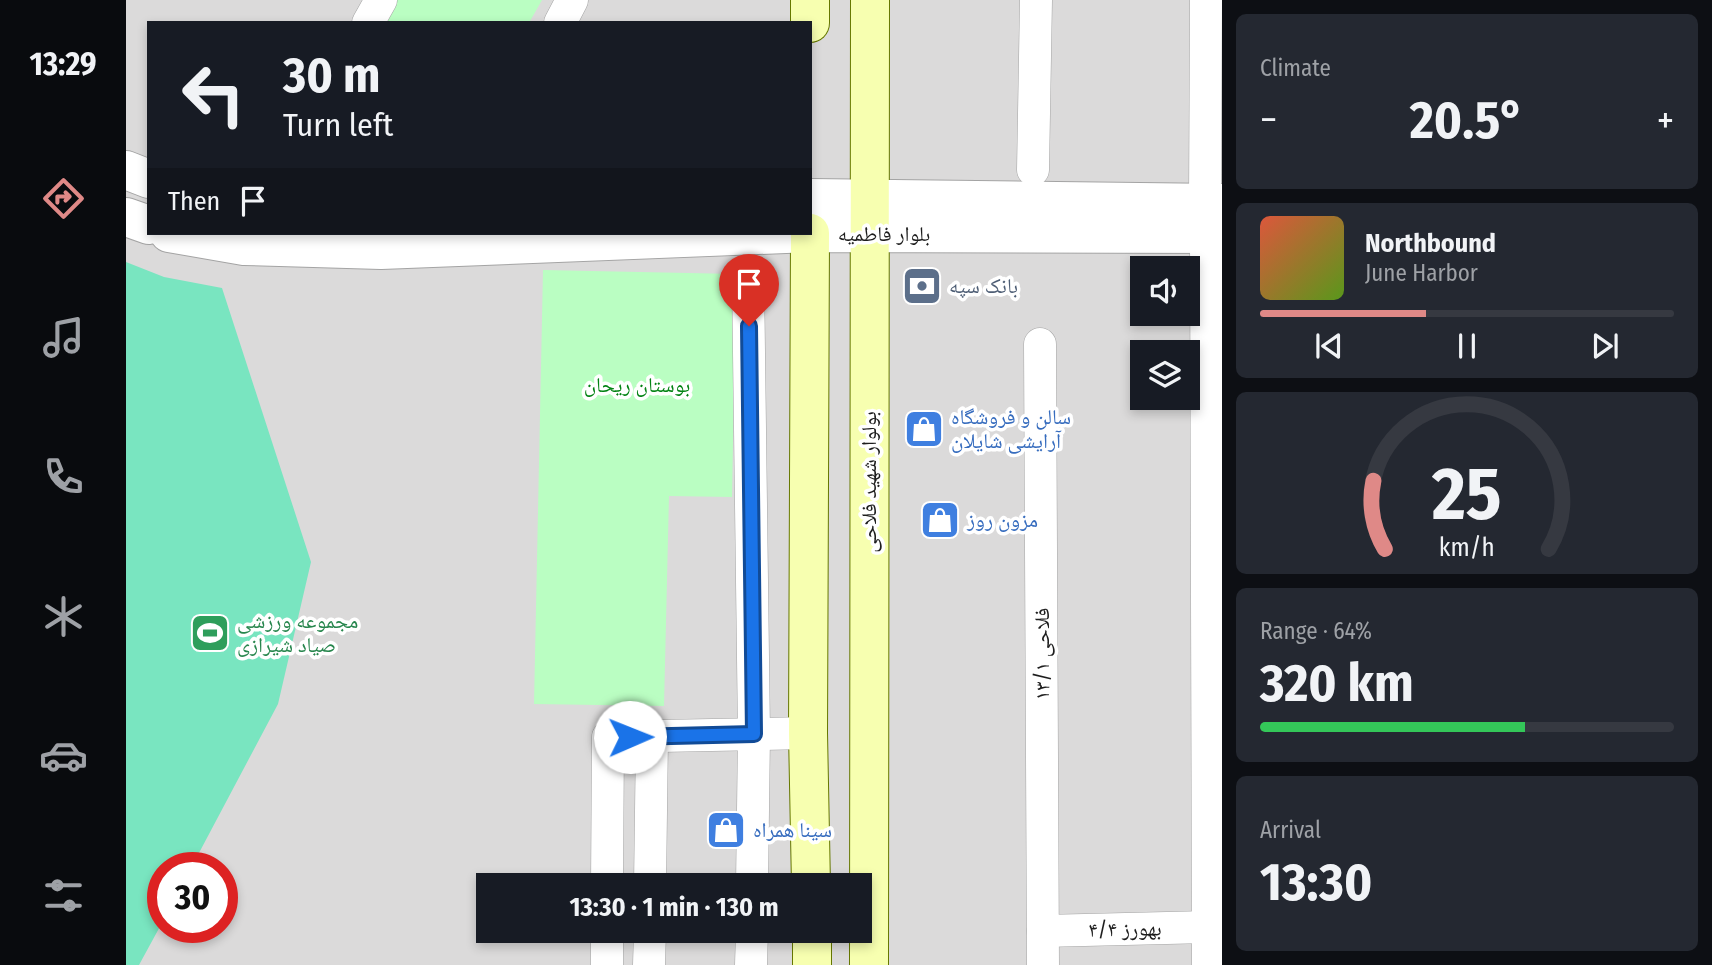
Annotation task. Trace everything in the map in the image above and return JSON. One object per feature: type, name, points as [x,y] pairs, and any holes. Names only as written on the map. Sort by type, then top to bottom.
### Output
[{"type":"main road","points":[[810,0],[810,21]]},
{"type":"main road","name":"بولوار شهید فلاحی","points":[[869,965],[870,0]]},
{"type":"main road","points":[[810,235],[808,733],[811,873]]},
{"type":"main road","points":[[812,943],[813,965]]},
{"type":"street","points":[[369,21],[381,0]]},
{"type":"street","points":[[561,21],[572,0]]},
{"type":"street","points":[[1033,170],[1036,0]]},
{"type":"street","points":[[1206,0],[1214,37],[1215,826],[1208,965]]},
{"type":"street","points":[[126,170],[147,178]]},
{"type":"street","name":"بلوار فاطمیه","points":[[812,199],[871,216]]},
{"type":"street","name":"بلوار فاطمیه","points":[[812,232],[871,216],[1214,218]]},
{"type":"street","points":[[126,217],[147,224]]},
{"type":"street","name":"بلوار فاطمیه","points":[[181,235],[244,246],[381,250],[760,235]]},
{"type":"street","points":[[748,276],[754,734],[752,873]]},
{"type":"street","name":"فلاحی ۱۳/۱","points":[[1040,344],[1043,965]]},
{"type":"street","points":[[607,873],[608,737],[808,733]]},
{"type":"street","points":[[650,873],[652,737]]},
{"type":"street","name":"بهورز ۴/۴","points":[[1043,931],[1208,927]]},
{"type":"street","points":[[607,943],[607,965]]},
{"type":"street","points":[[649,965],[650,943]]},
{"type":"street","points":[[751,943],[751,965]]},
{"type":"shaded area","points":[[126,0],[1222,0],[1222,965],[126,965]]},
{"type":"green space","points":[[396,0],[542,0],[530,21],[383,21]]},
{"type":"green space","name":"مجموعه ورزشی صیاد شیرازی","points":[[126,262],[164,277],[222,288],[311,562],[278,704],[199,852],[147,852],[147,943],[151,943],[139,965],[126,965]]},
{"type":"green space","name":"بوستان ریحان","points":[[543,270],[736,274],[732,497],[669,496],[664,706],[534,704]]},
{"type":"place","name":"بانک سپه","points":[[922,286]]},
{"type":"place","name":"سالن و فروشگاه آرایشی شایلان","points":[[924,429]]},
{"type":"place","name":"مزون روز","points":[[940,520]]},
{"type":"place","name":"مجموعه ورزشی صیاد شیرازی","points":[[210,633]]},
{"type":"place","name":"سینا همراه","points":[[726,830]]},
{"type":"route","points":[[630,737],[754,734],[749,326]]}]
